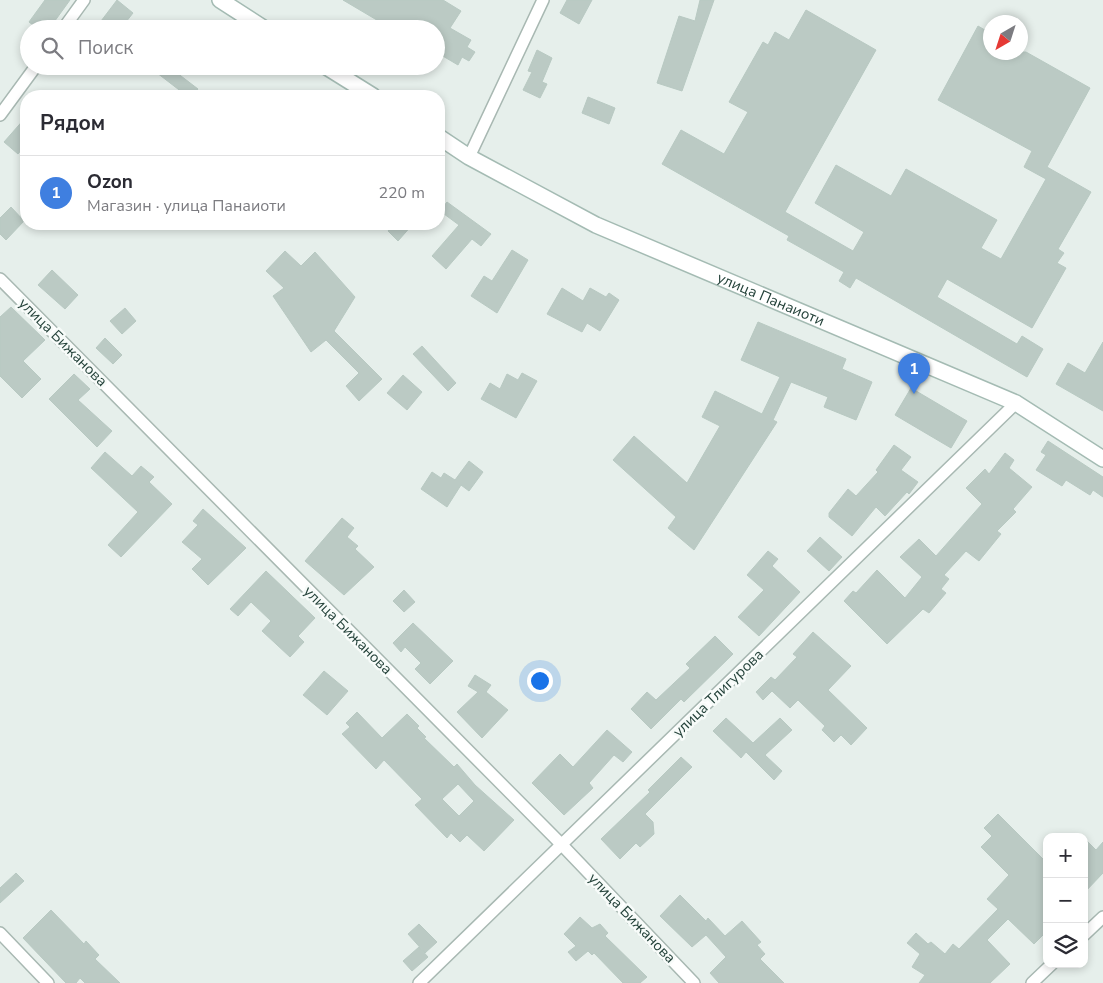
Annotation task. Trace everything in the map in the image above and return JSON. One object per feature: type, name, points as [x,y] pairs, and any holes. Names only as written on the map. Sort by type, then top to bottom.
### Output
[{"type":"street","points":[[70,20],[84,0]]},
{"type":"street","points":[[220,0],[251,20]]},
{"type":"street","points":[[469,157],[543,0]]},
{"type":"street","points":[[0,116],[30,75]]},
{"type":"street","points":[[339,75],[363,90]]},
{"type":"street","name":"улица Панаиоти","points":[[445,142],[469,157],[596,226],[1016,403],[1103,459]]},
{"type":"street","name":"улица Бижанова","points":[[0,279],[562,845],[694,983]]},
{"type":"street","name":"улица Тлигурова","points":[[419,983],[1016,403]]},
{"type":"street","points":[[1088,930],[1103,917]]},
{"type":"street","points":[[0,933],[48,983]]},
{"type":"street","points":[[1032,983],[1048,968]]},
{"type":"building","points":[[45,0],[70,0],[56,20],[30,20]]},
{"type":"building","points":[[117,0],[133,13],[128,20],[102,20]]},
{"type":"building","points":[[343,0],[443,0],[461,11],[450,28],[471,40],[467,47],[475,52],[469,61],[462,57],[458,65],[445,57],[445,20],[377,20]]},
{"type":"building","points":[[567,0],[592,0],[579,24],[560,13]]},
{"type":"building","points":[[700,0],[714,0],[682,91],[657,83],[679,16],[695,21]]},
{"type":"building","points":[[806,10],[876,50],[785,212],[853,251],[864,232],[815,203],[836,165],[891,196],[906,169],[997,220],[981,248],[1001,259],[1046,179],[1024,167],[1032,151],[938,100],[978,26],[983,29],[983,60],[1028,60],[1028,53],[1090,88],[1047,167],[1091,192],[1058,249],[1064,253],[1057,263],[1066,268],[1032,328],[947,279],[937,297],[1017,344],[1022,336],[1043,349],[1027,377],[856,278],[850,288],[839,281],[844,272],[787,240],[789,236],[662,164],[681,130],[724,154],[748,112],[729,102],[763,42],[768,45],[775,32],[789,40]]},
{"type":"building","points":[[537,50],[552,58],[542,82],[547,84],[540,98],[523,90],[532,72],[528,71]]},
{"type":"building","points":[[160,75],[180,75],[198,89],[179,90]]},
{"type":"building","points":[[588,97],[615,108],[609,124],[582,113]]},
{"type":"building","points":[[20,124],[20,152],[18,154],[4,142]]},
{"type":"building","points":[[447,202],[491,234],[481,246],[472,239],[446,269],[432,256],[459,225],[445,215],[445,205]]},
{"type":"building","points":[[11,207],[20,217],[20,225],[6,240],[0,234],[0,218]]},
{"type":"building","points":[[389,230],[408,230],[398,241]]},
{"type":"building","points":[[512,250],[528,260],[497,313],[471,296],[484,276],[492,281]]},
{"type":"building","points":[[285,251],[301,266],[315,252],[355,297],[334,331],[382,379],[359,401],[346,386],[359,373],[326,340],[311,352],[273,296],[284,288],[266,271]]},
{"type":"building","points":[[52,270],[78,295],[65,309],[38,285]]},
{"type":"building","points":[[562,288],[583,301],[590,288],[606,297],[609,293],[619,300],[600,331],[587,323],[582,332],[547,314]]},
{"type":"building","points":[[11,307],[45,340],[23,361],[41,379],[22,398],[0,376],[0,317]]},
{"type":"building","points":[[125,308],[136,321],[122,334],[110,321]]},
{"type":"building","points":[[758,322],[846,359],[842,369],[872,382],[856,420],[824,407],[828,397],[791,382],[773,420],[777,422],[694,550],[668,528],[676,517],[613,460],[634,436],[687,483],[720,426],[702,417],[715,391],[762,414],[780,377],[741,360]]},
{"type":"building","points":[[105,338],[122,355],[113,364],[96,348]]},
{"type":"building","points":[[1103,342],[1103,411],[1056,384],[1068,363],[1085,373]]},
{"type":"building","points":[[422,346],[456,383],[448,391],[413,354]]},
{"type":"building","points":[[522,373],[537,381],[516,418],[481,399],[490,383],[500,389],[507,374],[518,380]]},
{"type":"building","points":[[74,374],[90,389],[78,400],[112,431],[97,447],[49,399]]},
{"type":"building","points":[[403,375],[422,392],[407,410],[387,393]]},
{"type":"building","points":[[911,388],[967,421],[951,448],[895,415]]},
{"type":"building","points":[[1048,441],[1103,477],[1103,497],[1093,490],[1090,495],[1066,480],[1062,486],[1036,470],[1046,455],[1041,452]]},
{"type":"building","points":[[894,445],[911,457],[901,470],[918,482],[909,494],[907,492],[885,516],[876,507],[852,536],[829,517],[829,513],[848,489],[856,496],[878,472],[876,470]]},
{"type":"building","points":[[105,452],[132,476],[141,466],[154,477],[149,482],[172,504],[121,557],[108,545],[138,512],[91,468]]},
{"type":"building","points":[[1005,453],[1014,460],[1009,468],[1032,487],[1013,509],[1016,512],[997,531],[1001,534],[979,561],[966,551],[944,575],[949,579],[941,589],[946,593],[929,613],[923,609],[887,644],[844,601],[853,591],[856,593],[877,570],[905,598],[922,577],[900,557],[919,539],[936,556],[982,504],[966,488],[985,469],[989,474]]},
{"type":"building","points":[[469,461],[483,472],[469,491],[461,485],[447,507],[421,489],[432,472],[441,478],[444,473],[455,480]]},
{"type":"building","points":[[203,509],[246,548],[208,585],[192,569],[202,559],[182,542],[198,525],[193,521]]},
{"type":"building","points":[[342,518],[354,528],[347,537],[358,546],[355,549],[374,567],[344,595],[305,561]]},
{"type":"building","points":[[820,537],[842,557],[829,571],[807,551]]},
{"type":"building","points":[[768,551],[778,559],[772,566],[800,592],[759,636],[738,617],[764,590],[747,575]]},
{"type":"building","points":[[266,571],[315,618],[298,636],[304,642],[290,657],[262,631],[271,621],[251,602],[238,616],[230,609]]},
{"type":"building","points":[[404,590],[415,602],[404,612],[393,601]]},
{"type":"building","points":[[413,623],[453,661],[430,684],[415,669],[421,663],[405,647],[401,652],[393,643]]},
{"type":"building","points":[[813,632],[851,666],[828,690],[867,728],[851,745],[841,735],[834,742],[822,730],[825,726],[798,700],[790,708],[772,691],[763,700],[756,692],[771,677],[775,680],[797,657],[793,654]]},
{"type":"building","points":[[715,636],[733,654],[684,702],[681,699],[651,729],[631,709],[647,692],[656,700],[690,668],[686,664]]},
{"type":"building","points":[[324,671],[348,691],[327,715],[303,695]]},
{"type":"building","points":[[475,675],[491,685],[486,692],[508,710],[482,738],[457,712],[478,692],[468,686]]},
{"type":"building","points":[[357,712],[382,738],[407,714],[419,726],[417,728],[426,737],[424,738],[454,767],[457,764],[475,785],[514,820],[484,851],[467,835],[460,842],[451,833],[447,838],[415,805],[422,799],[384,760],[376,769],[342,734],[350,727],[346,723]],"holes":[[[458,784],[474,801],[459,816],[442,799]]]},
{"type":"building","points":[[726,718],[753,743],[780,718],[792,730],[765,755],[782,771],[774,780],[746,752],[741,758],[713,731]]},
{"type":"building","points":[[607,730],[632,752],[623,762],[614,755],[589,783],[593,788],[564,815],[532,783],[560,754],[573,767]]},
{"type":"building","points":[[681,757],[692,767],[645,814],[653,822],[654,834],[640,847],[636,843],[620,859],[601,839],[650,792],[648,790]]},
{"type":"building","points":[[998,814],[1043,859],[1043,935],[1034,944],[1008,919],[987,940],[1010,964],[990,983],[919,983],[925,975],[912,967],[920,954],[907,943],[916,933],[928,944],[931,942],[945,954],[953,944],[959,949],[998,909],[987,899],[1009,875],[981,847],[992,836],[984,828]]},
{"type":"building","points":[[1088,842],[1096,850],[1103,842],[1103,873],[1088,889]]},
{"type":"building","points":[[16,873],[24,881],[0,903],[0,888]]},
{"type":"building","points":[[680,895],[706,921],[708,918],[725,936],[742,921],[761,942],[757,945],[765,954],[760,959],[784,983],[719,983],[710,973],[726,957],[706,935],[692,947],[660,916]]},
{"type":"building","points":[[51,910],[84,944],[86,941],[99,955],[95,959],[120,983],[85,983],[80,978],[76,983],[66,983],[23,938]]},
{"type":"building","points":[[580,917],[592,928],[600,924],[608,933],[605,936],[647,977],[640,983],[623,983],[594,953],[592,955],[588,951],[576,961],[568,952],[576,946],[564,934]]},
{"type":"building","points":[[419,924],[437,942],[425,953],[408,934]]},
{"type":"building","points":[[419,947],[428,957],[412,971],[403,961]]},
{"type":"place","name":"Ozon","points":[[914,394]]}]
